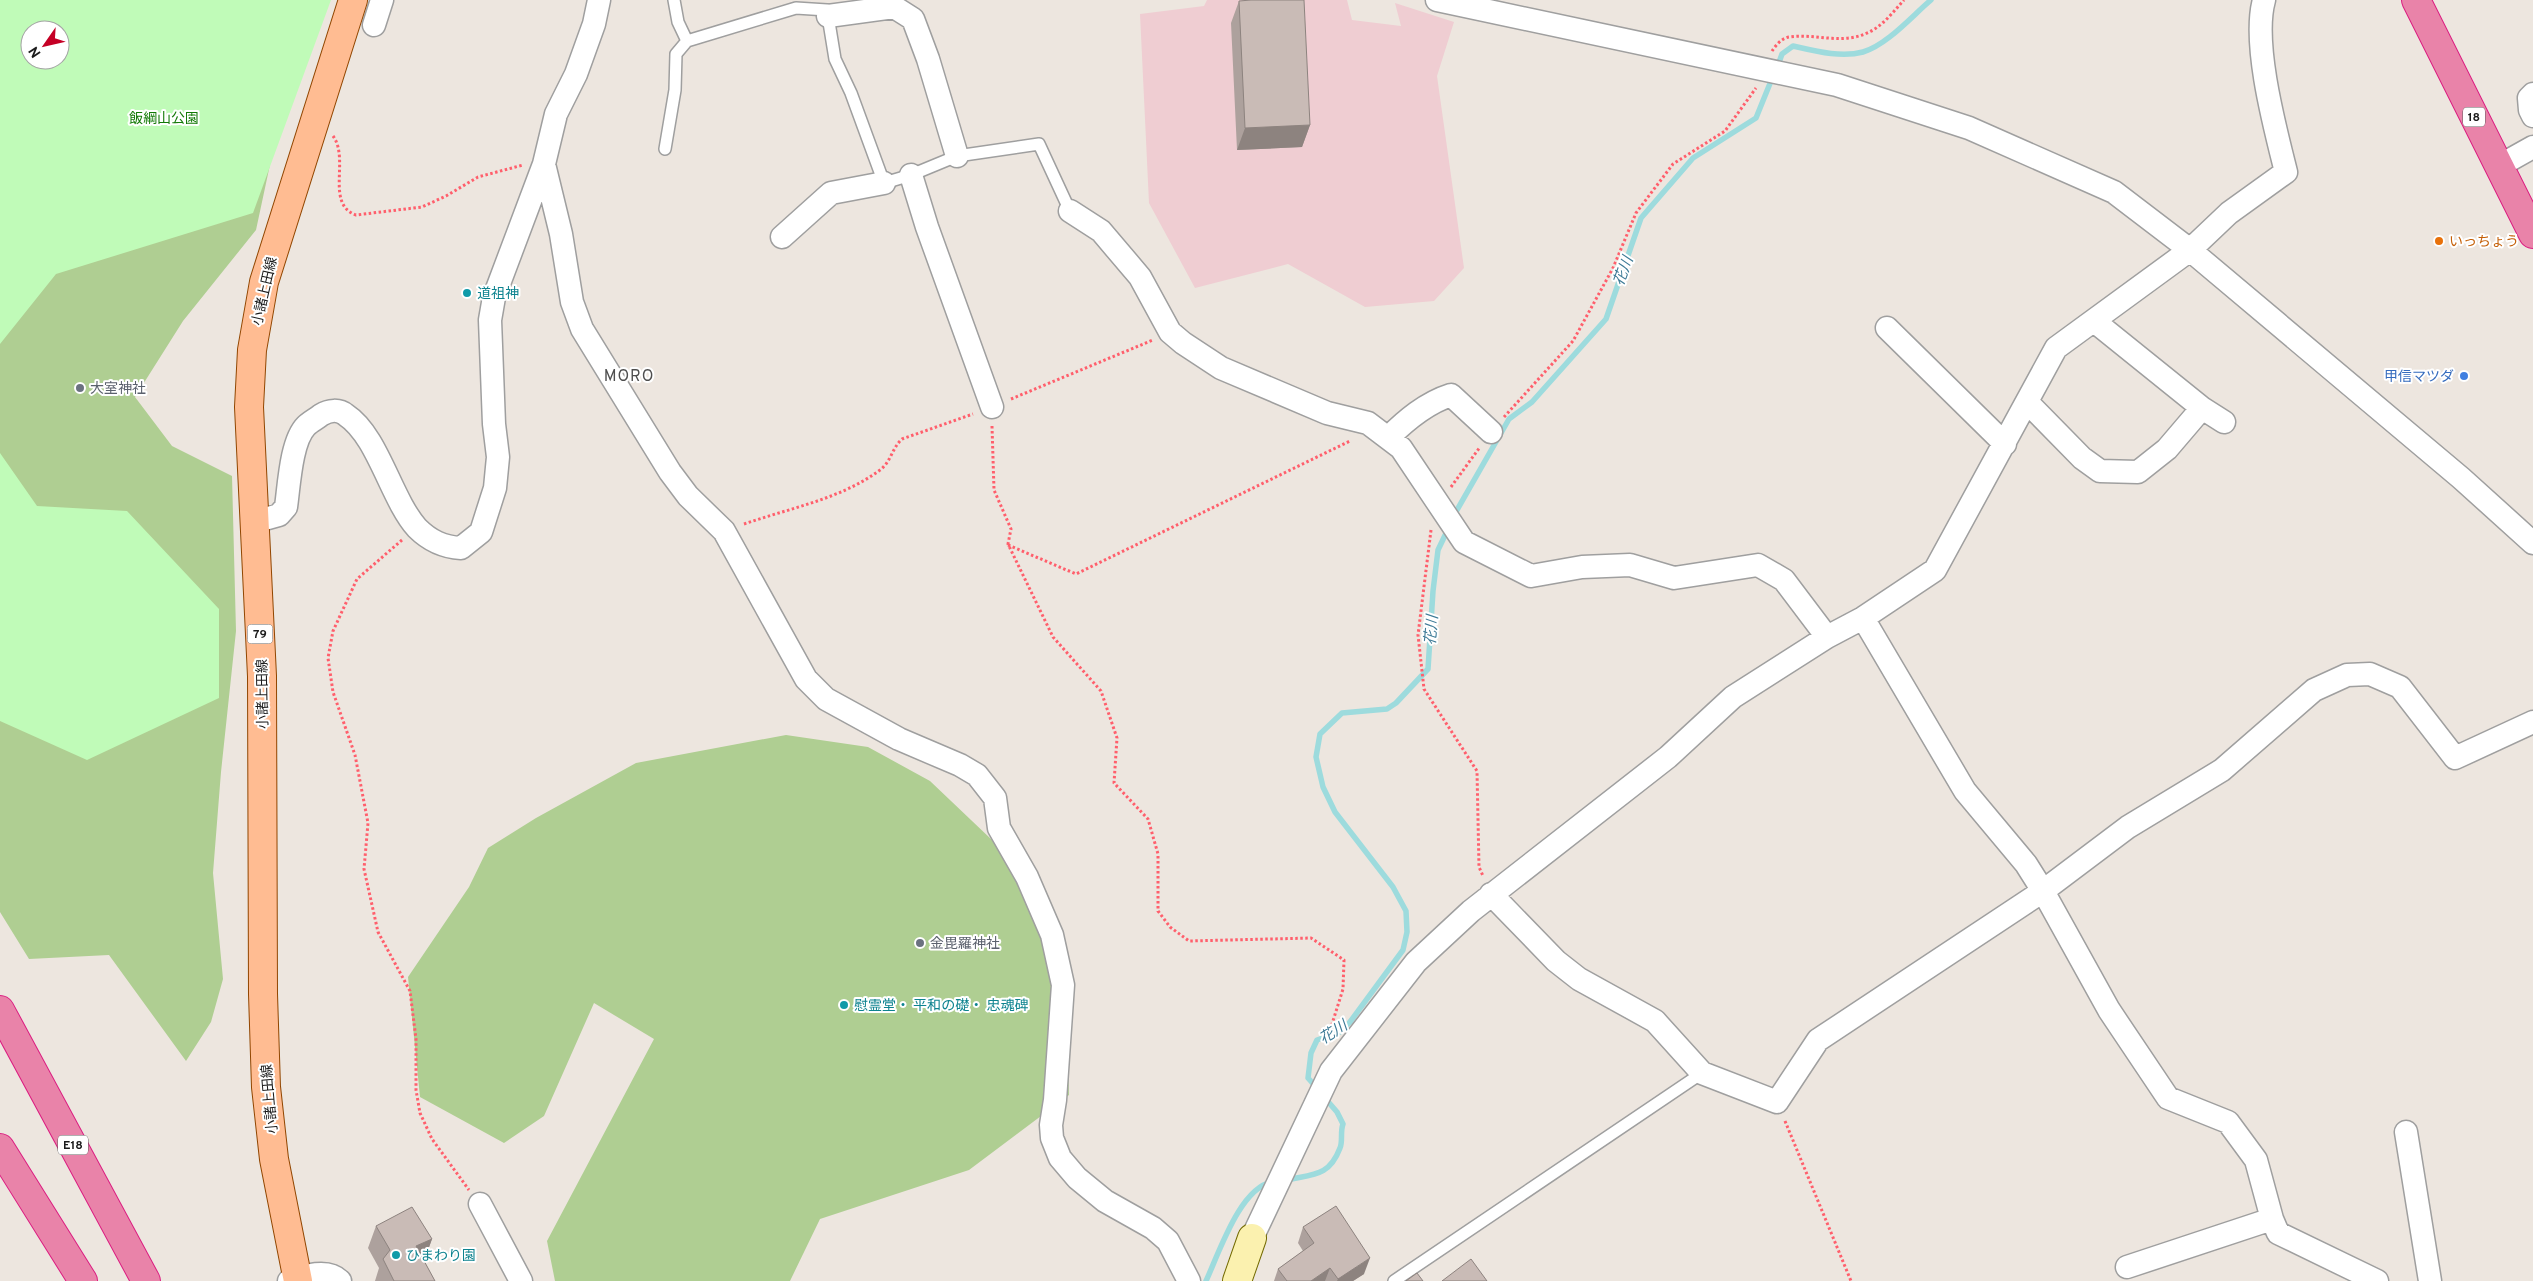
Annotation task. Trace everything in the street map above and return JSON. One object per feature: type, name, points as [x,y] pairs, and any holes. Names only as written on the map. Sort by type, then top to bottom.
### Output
[{"type":"highway","name":"18","points":[[2416,0],[2533,234]]},
{"type":"highway","name":"E18","points":[[0,1010],[146,1281]]},
{"type":"highway","points":[[0,1148],[83,1281]]},
{"type":"main road","name":"小諸上田線","points":[[295,1280],[274,1159],[266,1087],[263,994],[262,676],[249,379],[257,314],[277,241],[353,0]]},
{"type":"street","points":[[374,25],[382,0]]},
{"type":"street","points":[[254,522],[279,516],[286,507],[297,442],[305,427],[325,413],[335,411],[346,414],[367,439],[417,527],[431,540],[445,547],[461,548],[481,532],[488,517],[495,488],[498,457],[494,424],[490,320],[494,297],[544,164],[556,114],[576,74],[594,24],[599,0]]},
{"type":"street","points":[[1437,0],[1837,84],[1969,128],[2114,192],[2190,250],[2462,478],[2533,543]]},
{"type":"street","points":[[1237,1281],[1252,1238],[1331,1071],[1416,962],[1471,910],[1668,757],[1733,697],[1827,637],[1864,618],[1935,570],[2028,403],[2056,348],[2190,250],[2229,212],[2286,172],[2263,64],[2261,9],[2264,0]]},
{"type":"street","points":[[828,16],[888,4],[913,19],[928,59],[957,156]]},
{"type":"street","points":[[2533,94],[2529,98],[2530,110],[2533,116]]},
{"type":"street","points":[[2499,166],[2533,147]]},
{"type":"street","points":[[544,164],[560,234],[572,302],[582,329],[670,472],[688,496],[724,531],[806,679],[826,699],[899,739],[960,765],[977,776],[996,798],[999,828],[1027,877],[1052,935],[1063,985],[1055,1100],[1050,1125],[1052,1138],[1060,1158],[1077,1178],[1105,1201],[1153,1228],[1168,1241],[1189,1281]]},
{"type":"street","points":[[911,175],[927,227],[992,408]]},
{"type":"street","points":[[782,237],[831,193],[884,183]]},
{"type":"street","points":[[1070,211],[1101,231],[1140,277],[1170,332],[1221,368],[1327,413],[1368,423],[1401,448],[1438,506],[1464,542],[1531,576],[1582,566],[1630,566],[1674,578],[1758,565],[1784,580],[1827,637]]},
{"type":"street","points":[[2094,321],[2202,408],[2224,422]]},
{"type":"street","points":[[1887,328],[2005,444]]},
{"type":"street","points":[[1381,433],[1439,398],[1451,395],[1491,432]]},
{"type":"street","points":[[2028,403],[2082,458],[2100,471],[2138,472],[2167,449],[2202,408]]},
{"type":"street","points":[[1864,618],[1965,791],[2026,864],[2109,1010],[2168,1098],[2228,1122],[2256,1160],[2272,1219],[2278,1233],[2377,1281]]},
{"type":"street","points":[[1491,894],[1556,962],[1596,990],[1656,1021],[1702,1073],[1777,1102],[1818,1040],[2043,891],[2128,827],[2222,770],[2314,690],[2347,675],[2370,674],[2400,687],[2455,758],[2533,722]]},
{"type":"street","points":[[2406,1132],[2430,1281]]},
{"type":"street","points":[[480,1204],[521,1281]]},
{"type":"street","points":[[2127,1267],[2272,1219]]},
{"type":"street","points":[[295,1280],[322,1274],[335,1276],[340,1281]]},
{"type":"lane","points":[[674,0],[678,22],[687,41]]},
{"type":"lane","points":[[665,149],[675,90],[676,54],[687,41],[796,8],[827,10],[835,59],[851,94],[884,183],[911,175],[957,156],[1040,144],[1070,211]]},
{"type":"lane","points":[[1394,1281],[1702,1073]]},
{"type":"path","points":[[1491,894],[1479,867],[1478,771],[1424,689],[1418,635],[1429,539],[1438,506],[1491,432],[1573,340],[1613,268],[1636,213],[1673,164],[1725,131],[1756,90],[1761,68],[1776,44],[1788,37],[1835,40],[1866,34],[1886,20],[1904,0]]},
{"type":"path","points":[[316,121],[328,128],[339,144],[341,158],[339,190],[342,202],[348,212],[356,215],[422,207],[492,172],[517,165],[544,164]]},
{"type":"path","points":[[724,531],[846,491],[882,469],[889,461],[894,446],[902,439],[992,408],[1170,332]]},
{"type":"path","points":[[992,408],[994,490],[1011,529],[1008,544],[1053,637],[1101,691],[1117,738],[1114,783],[1148,819],[1158,854],[1158,911],[1170,928],[1189,941],[1311,938],[1344,960],[1343,989],[1326,1043]]},
{"type":"path","points":[[1008,544],[1076,574],[1381,433]]},
{"type":"path","points":[[417,527],[357,579],[332,631],[328,658],[333,692],[355,755],[368,823],[364,869],[378,932],[410,991],[416,1039],[416,1090],[420,1113],[432,1139],[480,1204]]},
{"type":"path","points":[[1777,1102],[1821,1203],[1851,1281]]},
{"type":"shaded area","points":[[1207,0],[1347,0],[1352,20],[1401,26],[1395,3],[1454,22],[1437,76],[1464,268],[1434,301],[1365,307],[1288,264],[1195,288],[1149,203],[1140,14],[1204,6]]},
{"type":"green space","points":[[0,0],[299,29],[256,230],[183,321],[135,397],[172,446],[232,476],[236,631],[221,772],[213,873],[223,979],[211,1022],[186,1061],[109,955],[29,959],[0,912]]},
{"type":"green space","name":"飯綱山公園","points":[[0,0],[331,0],[253,213],[56,274],[0,344]]},
{"type":"green space","points":[[0,453],[37,506],[127,511],[219,609],[219,698],[87,760],[0,721]]},
{"type":"green space","points":[[786,735],[868,747],[930,781],[1012,859],[1065,954],[1069,1095],[969,1170],[820,1219],[790,1281],[555,1281],[547,1241],[654,1039],[594,1003],[544,1116],[504,1143],[420,1097],[408,977],[469,887],[488,848],[536,818],[636,763]]},
{"type":"building","points":[[1304,0],[1310,125],[1245,128],[1239,1]]},
{"type":"building","points":[[1336,1206],[1370,1258],[1338,1279],[1330,1268],[1311,1281],[1287,1281],[1278,1269],[1314,1243],[1303,1227]]},
{"type":"building","points":[[412,1207],[432,1239],[416,1246],[435,1281],[394,1281],[383,1259],[390,1250],[376,1226]]},
{"type":"building","points":[[1471,1259],[1487,1281],[1442,1281]]},
{"type":"building","points":[[1417,1273],[1423,1281],[1406,1281]]},
{"type":"waterway","name":"花川","points":[[1777,68],[1782,54],[1793,46],[1837,54],[1863,52],[1890,37],[1931,0]]},
{"type":"waterway","name":"花川","points":[[1453,517],[1509,419],[1532,402],[1606,319],[1641,218],[1693,158],[1756,118],[1773,76]]},
{"type":"waterway","name":"花川","points":[[1317,1088],[1308,1078],[1311,1053],[1317,1040],[1340,1032],[1350,1022],[1403,950],[1407,932],[1406,911],[1393,887],[1335,812],[1323,787],[1316,757],[1320,734],[1342,713],[1387,709],[1396,703],[1428,669],[1433,591],[1438,550],[1449,527]]},
{"type":"waterway","name":"花川","points":[[1286,1180],[1319,1173],[1331,1164],[1336,1157],[1340,1148],[1343,1124],[1337,1112],[1324,1097]]},
{"type":"waterway","name":"花川","points":[[1206,1281],[1224,1239],[1240,1209],[1250,1196],[1261,1187],[1272,1182]]},
{"type":"place","name":"いっちょう","points":[[2439,241]]},
{"type":"place","name":"道祖神","points":[[467,293]]},
{"type":"place","name":"甲信マツダ","points":[[2464,376]]},
{"type":"place","name":"大室神社","points":[[80,388]]},
{"type":"place","name":"金毘羅神社","points":[[920,943]]},
{"type":"place","name":"慰霊堂・ 平和の礎・ 忠魂碑","points":[[844,1005]]},
{"type":"place","name":"ひまわり園","points":[[396,1255]]},
{"type":"district","name":"MORO","points":[[629,375]]}]
